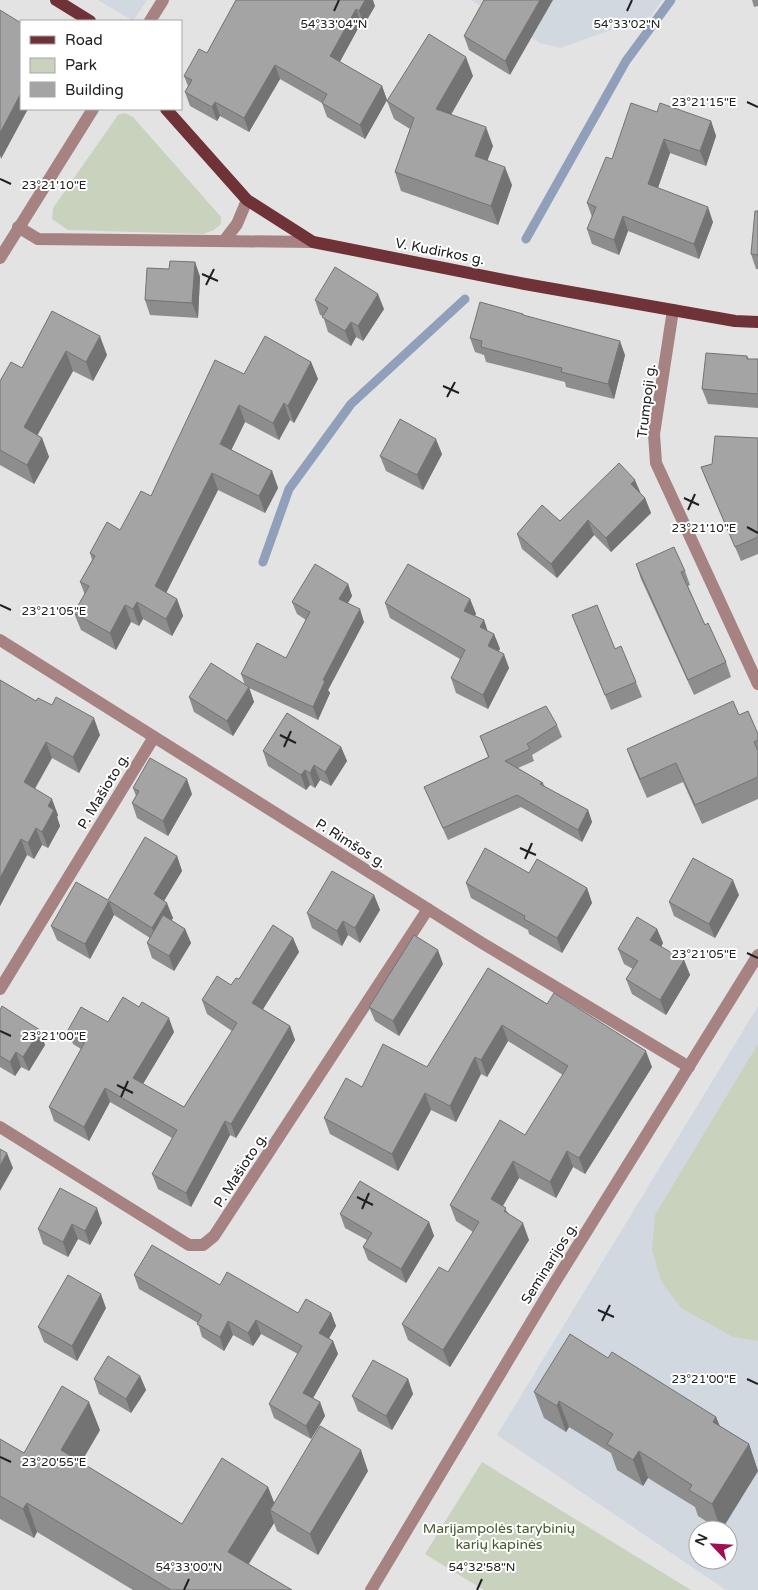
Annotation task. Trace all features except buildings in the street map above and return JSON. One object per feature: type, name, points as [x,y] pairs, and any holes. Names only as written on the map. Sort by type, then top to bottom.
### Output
[{"type":"main road","points":[[56,0],[88,20]]},
{"type":"main road","name":"V. Kudirkos g.","points":[[167,110],[247,200],[313,242],[525,284],[735,321],[758,322]]},
{"type":"street","points":[[151,20],[163,0]]},
{"type":"street","points":[[0,258],[93,110]]},
{"type":"street","points":[[224,241],[237,224],[247,200]]},
{"type":"street","points":[[18,227],[38,239],[313,242]]},
{"type":"street","name":"Trumpoji g.","points":[[673,310],[654,434],[656,463],[758,684]]},
{"type":"street","name":"P. Rimšos g.","points":[[0,640],[428,909],[688,1067]]},
{"type":"street","name":"P. Mašioto g.","points":[[0,989],[154,737]]},
{"type":"street","name":"P. Mašioto g.","points":[[0,1127],[189,1245],[203,1245],[214,1236],[428,909]]},
{"type":"street","name":"Seminarijos g.","points":[[371,1590],[552,1286],[758,955]]},
{"type":"shaded area","points":[[98,0],[147,0],[134,20]]},
{"type":"shaded area","points":[[471,0],[662,0],[651,16],[560,48],[540,43]]},
{"type":"shaded area","points":[[758,1006],[758,1590],[726,1590],[696,1570],[738,1570],[738,1520],[688,1520],[688,1564],[497,1435]]},
{"type":"green space","points":[[125,113],[133,117],[221,217],[221,224],[214,230],[203,234],[68,230],[52,219],[53,208],[118,115]]},
{"type":"green space","points":[[758,1044],[758,1341],[733,1337],[681,1308],[661,1281],[652,1250],[655,1215]]},
{"type":"green space","name":"Marijampolės tarybinių karių kapinės","points":[[482,1462],[691,1590],[484,1590],[425,1554]]},
{"type":"waterway","points":[[526,239],[626,61],[671,0]]},
{"type":"waterway","points":[[263,562],[289,489],[351,404],[465,299]]}]
